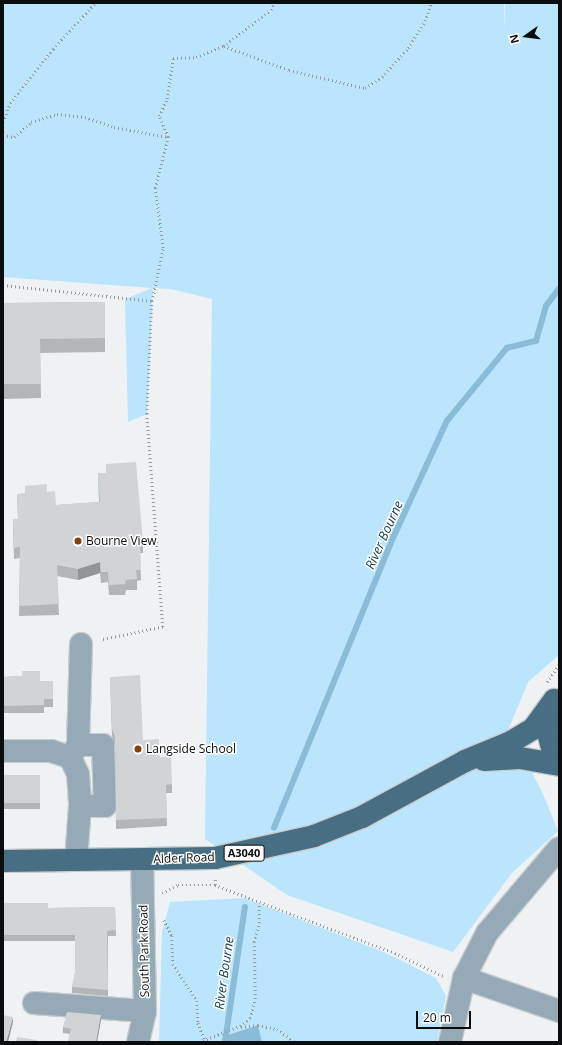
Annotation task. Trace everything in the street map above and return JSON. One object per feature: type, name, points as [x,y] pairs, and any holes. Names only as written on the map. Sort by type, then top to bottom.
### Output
[{"type":"main road","name":"Alder Road","points":[[3,861],[215,858],[314,836],[362,817],[465,761],[512,742],[533,729],[556,695]]},
{"type":"main road","name":"A3040","points":[[556,695],[549,718],[548,733],[552,748],[559,764]]},
{"type":"main road","name":"Alder Road","points":[[465,761],[520,758],[559,764]]},
{"type":"street","points":[[76,860],[80,806],[78,774],[74,751],[81,644]]},
{"type":"street","points":[[3,751],[74,751],[103,745],[105,806],[80,806]]},
{"type":"street","points":[[541,873],[559,848]]},
{"type":"street","name":"South Park Road","points":[[138,1042],[145,1011],[142,860]]},
{"type":"street","points":[[450,1042],[462,982],[487,933],[508,906],[541,873],[559,860]]},
{"type":"street","points":[[462,982],[559,1011]]},
{"type":"street","points":[[34,1003],[145,1011]]},
{"type":"path","points":[[3,122],[10,103],[53,49],[95,3]]},
{"type":"path","points":[[81,644],[163,627],[147,414],[152,301],[163,248],[155,188],[168,138],[159,116],[167,99],[173,58],[196,57],[223,46],[271,10],[274,3]]},
{"type":"path","points":[[223,46],[289,70],[366,88],[382,77],[408,48],[425,21],[431,3]]},
{"type":"path","points":[[3,135],[14,137],[31,122],[57,114],[85,117],[114,127],[168,138]]},
{"type":"path","points":[[3,285],[152,301]]},
{"type":"path","points":[[215,885],[396,953],[462,982]]},
{"type":"path","points":[[238,1027],[250,1018],[255,999],[254,942],[259,923],[260,903]]},
{"type":"path","points":[[162,917],[172,936],[173,964],[197,1001],[198,1023],[205,1040]]},
{"type":"path","points":[[199,1042],[238,1027],[258,1025],[277,1029],[295,1042]]},
{"type":"shaded area","points":[[3,3],[504,3],[504,31],[505,3],[559,3],[559,655],[528,682],[509,728],[543,794],[558,831],[512,873],[453,952],[287,895],[205,839],[212,299],[171,289],[153,288],[147,414],[128,422],[125,299],[152,288],[3,277]]},
{"type":"shaded area","points":[[245,898],[386,953],[436,978],[446,996],[437,1042],[262,1042],[258,1025],[228,1035],[222,1042],[159,1042],[162,932],[170,902]]},
{"type":"shaded area","points":[[258,1025],[262,1042],[222,1042],[228,1035]]},
{"type":"building","points":[[105,302],[105,338],[40,339],[41,384],[3,384],[3,303]]},
{"type":"building","name":"Bourne View","points":[[136,462],[143,542],[140,543],[141,570],[136,570],[137,579],[126,580],[125,584],[109,585],[108,572],[101,572],[100,562],[78,569],[57,565],[59,604],[19,606],[20,547],[14,548],[13,519],[18,519],[17,494],[25,494],[25,486],[47,484],[47,492],[55,491],[56,505],[100,502],[98,473],[106,473],[106,464]]},
{"type":"building","points":[[22,671],[40,671],[40,681],[53,681],[53,699],[44,699],[44,705],[3,706],[3,677],[22,676]]},
{"type":"building","name":"Langside School","points":[[140,675],[143,740],[159,739],[160,757],[171,756],[172,784],[166,785],[167,818],[116,820],[115,736],[112,729],[110,677]]},
{"type":"building","points":[[3,775],[40,775],[40,803],[3,803]]},
{"type":"building","points":[[3,903],[48,903],[48,908],[115,907],[116,930],[107,931],[108,990],[72,987],[75,973],[75,935],[3,935]]},
{"type":"building","points":[[67,1012],[101,1015],[96,1042],[68,1042],[71,1029],[63,1027]]},
{"type":"building","points":[[3,1015],[13,1017],[6,1042],[3,1042]]},
{"type":"building","points":[[17,1037],[37,1040],[36,1042],[16,1042]]},
{"type":"waterway","name":"River Bourne","points":[[274,828],[394,536],[447,421],[507,348],[536,341],[546,306],[559,289]]},
{"type":"waterway","name":"River Bourne","points":[[225,1042],[245,907]]},
{"type":"place","name":"Bourne View","points":[[78,541]]},
{"type":"place","name":"Langside School","points":[[138,749]]}]
